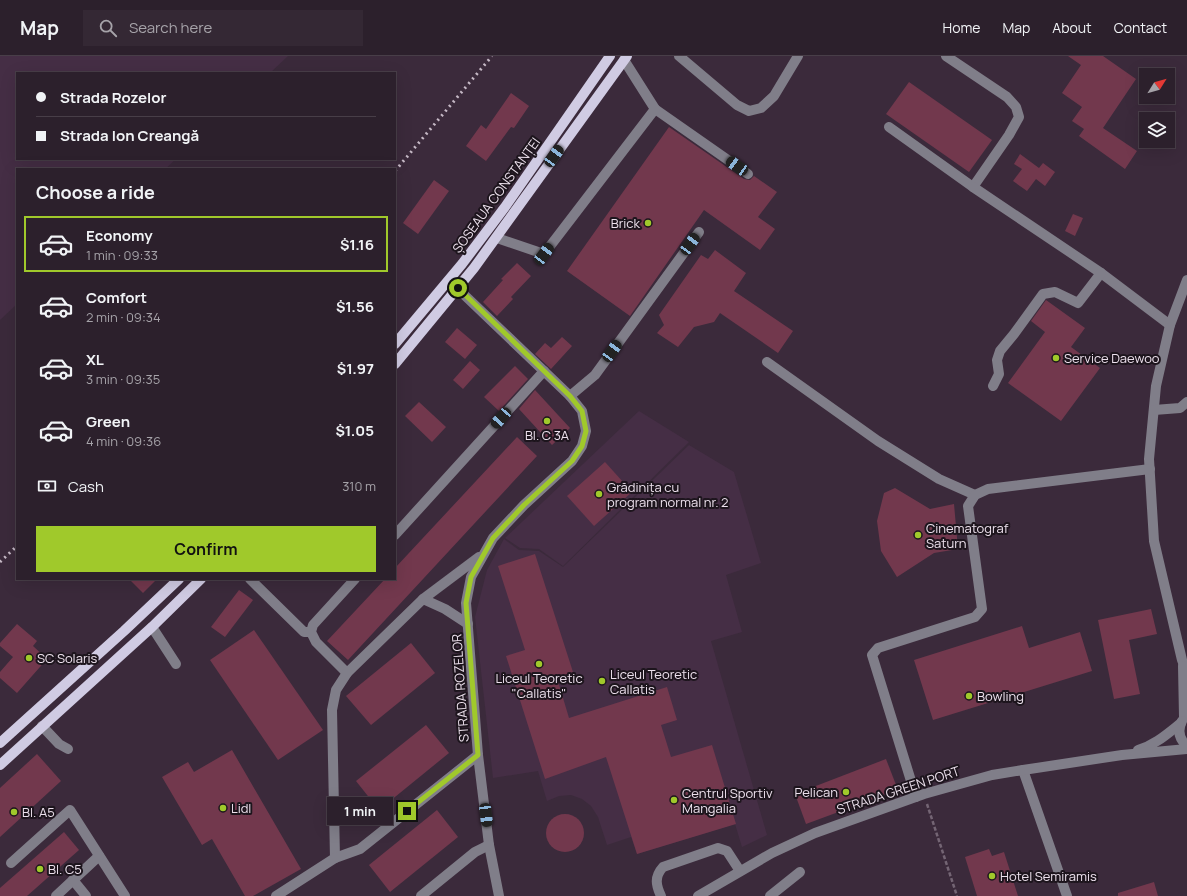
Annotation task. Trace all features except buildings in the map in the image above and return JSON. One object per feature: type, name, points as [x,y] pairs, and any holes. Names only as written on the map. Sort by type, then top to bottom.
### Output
[{"type":"main road","name":"ȘOSEAUA CONSTANȚEI","points":[[396,343],[462,264],[486,232],[610,56]]},
{"type":"main road","name":"ȘOSEAUA CONSTANȚEI","points":[[396,363],[497,238],[626,58]]},
{"type":"main road","points":[[0,744],[178,580]]},
{"type":"main road","points":[[0,765],[152,627],[200,580]]},
{"type":"street","points":[[680,56],[737,105],[749,111],[761,108],[774,96],[798,56]]},
{"type":"street","points":[[946,56],[1007,96],[1016,107],[1019,117],[1009,135],[973,187]]},
{"type":"street","points":[[626,58],[655,109],[748,174]]},
{"type":"street","points":[[497,238],[544,254],[655,109]]},
{"type":"street","points":[[889,127],[973,187],[1100,273],[1170,325]]},
{"type":"street","points":[[570,396],[595,375],[699,232]]},
{"type":"street","points":[[993,386],[999,374],[997,360],[1000,351],[1043,294],[1055,292],[1078,303],[1100,273]]},
{"type":"street","points":[[1187,280],[1170,325],[1156,386],[1149,459],[1154,541],[1182,660],[1187,673]]},
{"type":"street","name":"STRADA ROZELOR","points":[[458,288],[570,396],[582,411],[586,431],[582,446],[572,461],[524,505],[493,538],[471,577],[466,603],[478,755],[489,845],[499,896]]},
{"type":"street","points":[[767,362],[878,441],[939,480],[975,495]]},
{"type":"street","points":[[396,534],[544,371]]},
{"type":"street","points":[[1154,410],[1180,408],[1187,402]]},
{"type":"street","points":[[920,795],[872,655],[878,648],[975,617],[982,609],[968,506],[975,495],[988,489],[1150,469]]},
{"type":"street","name":"STRADA ROZELOR","points":[[335,858],[332,710],[336,690],[347,673],[423,599],[483,555]]},
{"type":"street","points":[[251,580],[304,632],[311,632]]},
{"type":"street","points":[[347,673],[316,642],[311,632],[313,625],[354,580]]},
{"type":"street","name":"STRADA ROZELOR","points":[[423,599],[445,609],[468,624]]},
{"type":"street","points":[[152,627],[176,664]]},
{"type":"street","points":[[1182,660],[1184,718],[1179,729],[1182,741],[1187,748]]},
{"type":"street","name":"STRADA GREEN PORT","points":[[1122,755],[1146,748],[1156,743],[1184,718]]},
{"type":"street","points":[[42,726],[59,744],[68,749]]},
{"type":"street","name":"STRADA GREEN PORT","points":[[698,896],[772,853],[815,833],[920,795],[992,775],[1122,755],[1187,748]]},
{"type":"street","points":[[276,896],[335,858],[360,849],[478,755]]},
{"type":"street","points":[[1022,770],[1067,896]]},
{"type":"street","points":[[11,863],[70,810],[125,896]]},
{"type":"street","points":[[421,896],[475,852],[489,845]]},
{"type":"street","points":[[661,896],[656,885],[659,872],[663,867],[718,848],[727,851],[740,871]]},
{"type":"street","points":[[56,896],[99,856]]},
{"type":"street","points":[[770,896],[800,872]]},
{"type":"street","points":[[73,880],[86,896]]},
{"type":"path","points":[[920,795],[957,896]]},
{"type":"shaded area","points":[[0,56],[288,56],[271,72],[16,72],[16,160],[175,160],[166,168],[16,168],[16,305],[0,320]]},
{"type":"shaded area","points":[[639,411],[689,442],[563,566],[539,549],[520,548],[505,538]]},
{"type":"shaded area","name":"Liceul Teoretic Callatis","points":[[689,445],[734,472],[761,563],[726,575],[742,632],[711,641],[767,835],[742,847],[735,824],[637,854],[631,837],[607,845],[598,817],[591,806],[582,799],[571,795],[559,796],[547,801],[538,771],[493,778],[475,617],[487,570],[504,539],[519,550],[539,551],[563,567]]},
{"type":"railway","points":[[396,170],[492,56]]},
{"type":"railway","points":[[0,562],[16,547]]},
{"type":"place","name":"Brick","points":[[648,223]]},
{"type":"place","name":"Service Daewoo","points":[[1056,358]]},
{"type":"place","name":"Bl. C 3A","points":[[547,421]]},
{"type":"place","name":"Grădinița cu program normal nr. 2","points":[[599,494]]},
{"type":"place","name":"Cinematograf Saturn","points":[[918,535]]},
{"type":"place","name":"SC Solaris","points":[[29,658]]},
{"type":"place","name":"Liceul Teoretic \"Callatis\"","points":[[539,664]]},
{"type":"place","name":"Liceul Teoretic Callatis","points":[[602,681]]},
{"type":"place","name":"Bowling","points":[[969,696]]},
{"type":"place","name":"Pelican","points":[[846,792]]},
{"type":"place","name":"Centrul Sportiv Mangalia","points":[[674,800]]},
{"type":"place","name":"Lidl","points":[[223,808]]},
{"type":"place","name":"Bl. A5","points":[[14,812]]},
{"type":"place","name":"Bl. C5","points":[[40,869]]},
{"type":"place","name":"Hotel Semiramis","points":[[992,876]]},
{"type":"route","points":[[407,811],[478,755],[466,603],[471,577],[493,538],[524,505],[572,461],[582,446],[586,431],[582,411],[570,396],[458,288]]}]
